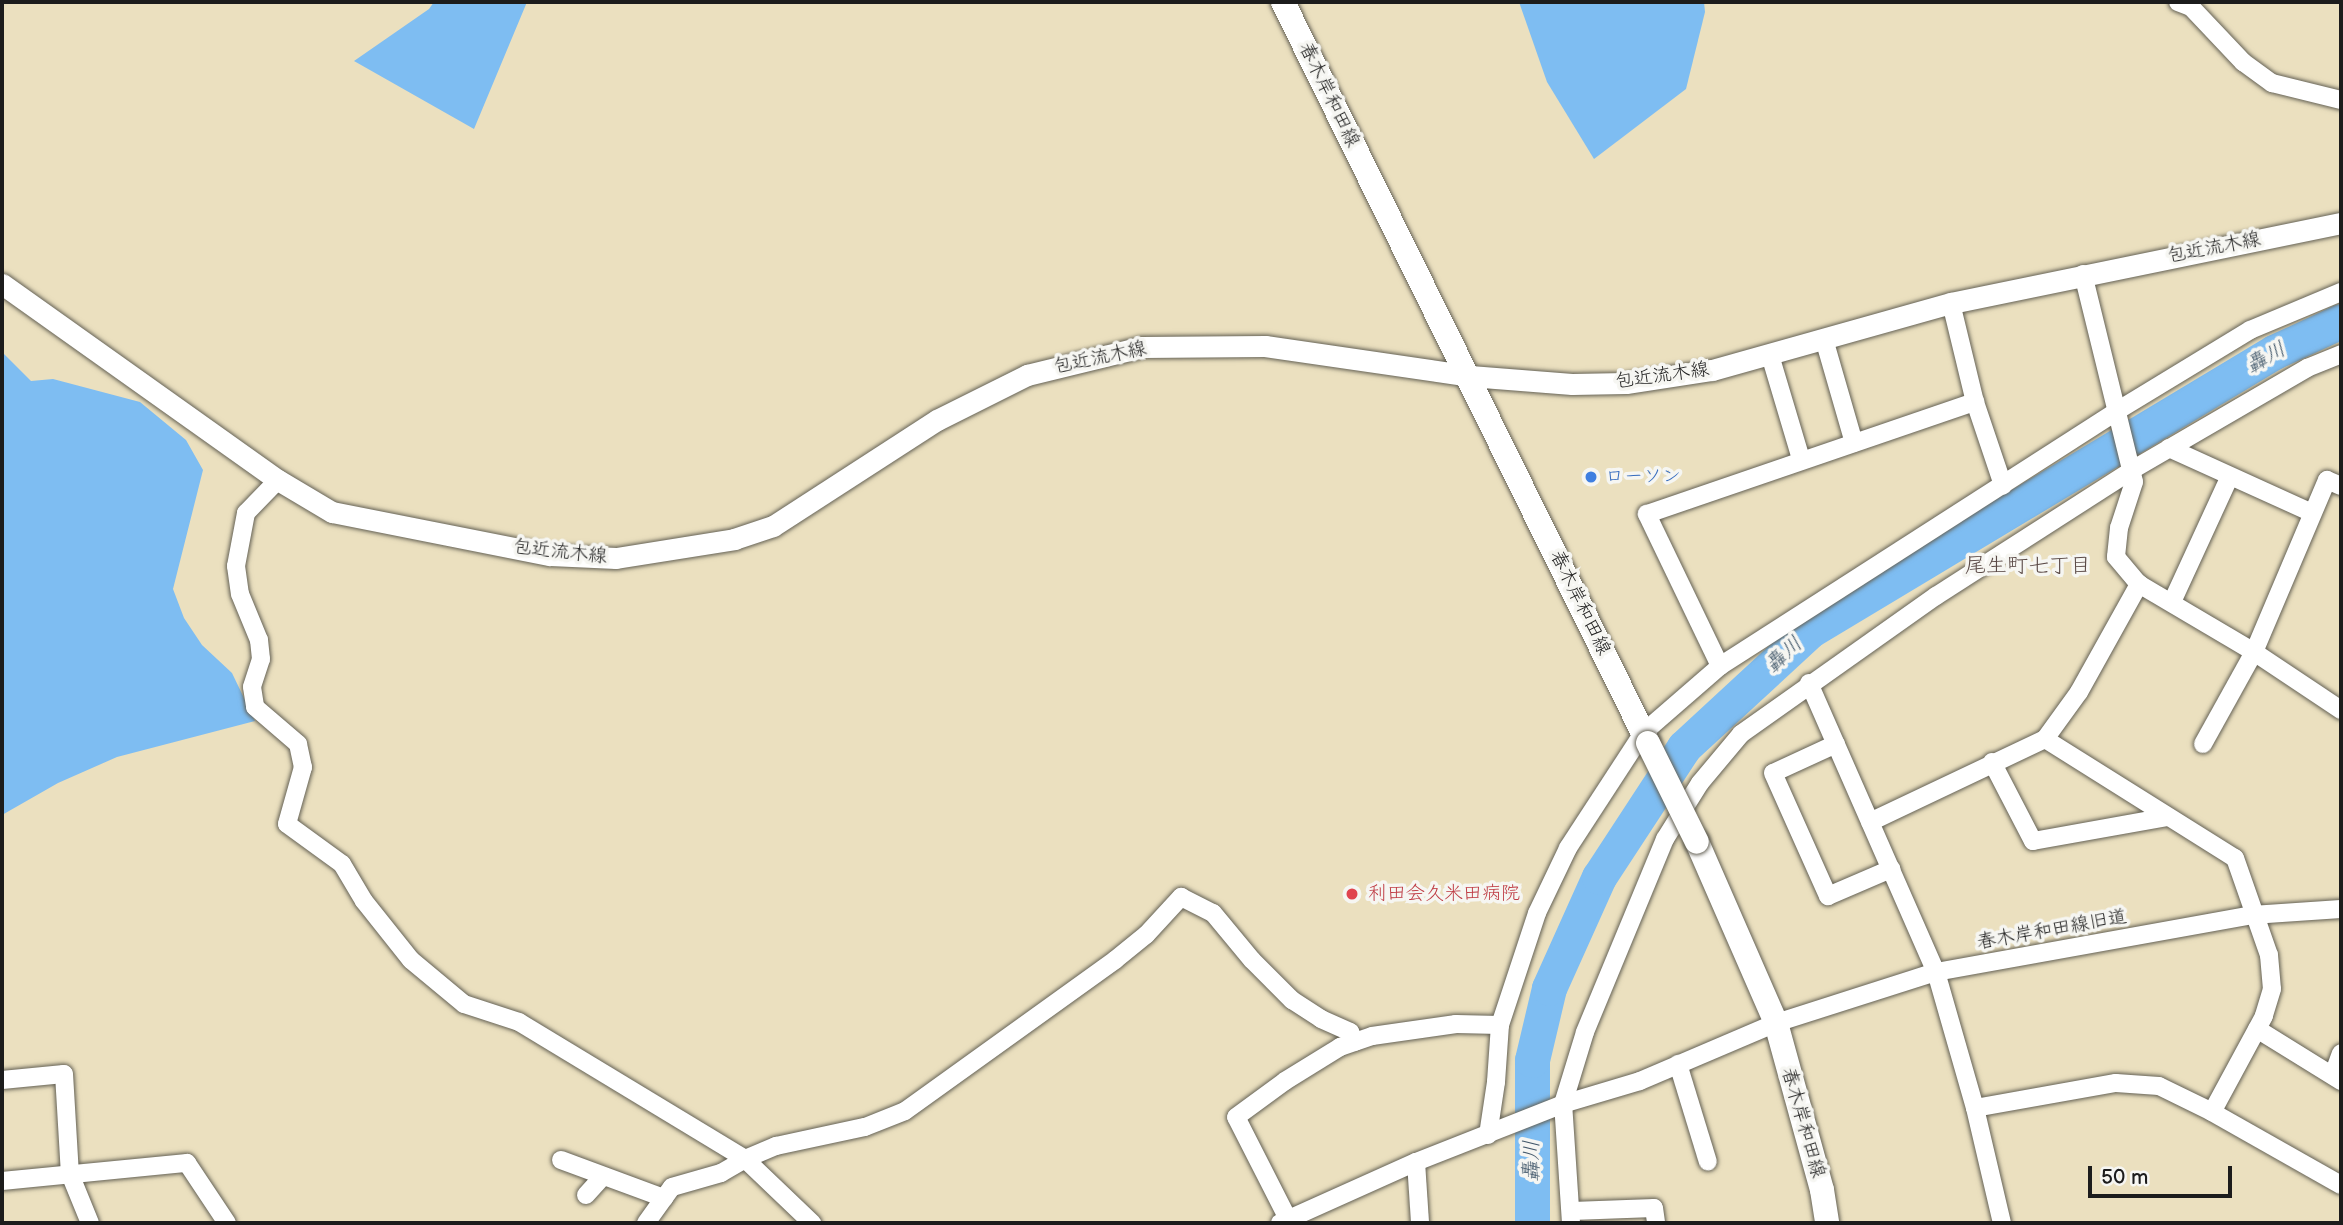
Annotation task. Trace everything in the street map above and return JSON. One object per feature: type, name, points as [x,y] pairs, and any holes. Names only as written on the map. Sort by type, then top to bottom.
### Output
[{"type":"main road","name":"春木岸和田線","points":[[1283,2],[1470,376],[1697,842],[1776,1023],[1822,1190],[1827,1223]]},
{"type":"street","points":[[2178,2],[2191,6],[2243,62],[2272,83],[2341,100]]},
{"type":"street","name":"包近流木線","points":[[2,284],[278,481],[332,512],[550,555],[617,558],[734,539],[773,526],[937,420],[1027,375],[1142,347],[1265,346],[1470,376],[1572,384],[1626,383],[1712,370],[1951,303],[2341,223]]},
{"type":"street","points":[[2083,274],[2134,482],[2119,528],[2116,557],[2139,584],[2254,652],[2341,709]]},
{"type":"street","points":[[1488,1135],[1496,1082],[1500,1025],[1542,902],[1575,838],[1646,738],[1720,666],[2117,411],[2250,330],[2341,292]]},
{"type":"street","points":[[1951,303],[1975,402],[2003,485]]},
{"type":"street","points":[[1824,339],[1854,443]]},
{"type":"street","points":[[1656,1223],[1654,1208],[1572,1217],[1559,1106],[1584,1032],[1665,839],[1700,783],[1741,734],[1809,683],[1948,588],[2132,470],[2307,369],[2341,354]]},
{"type":"street","points":[[1770,355],[1801,459]]},
{"type":"street","points":[[1720,666],[1647,514],[1801,459],[1975,402]]},
{"type":"street","points":[[2169,448],[2229,478],[2312,513]]},
{"type":"street","points":[[2172,602],[2229,478]]},
{"type":"street","points":[[2203,744],[2254,652],[2326,480],[2341,486]]},
{"type":"street","points":[[278,481],[246,513],[236,566],[240,594],[259,640],[261,659],[251,687],[256,707],[298,744],[303,768],[287,824],[342,864],[364,901],[411,960],[464,1004],[519,1022],[745,1159],[812,1223]]},
{"type":"street","points":[[1870,822],[2045,739],[2079,692],[2139,584]]},
{"type":"street","points":[[1809,683],[1936,972],[1975,1108],[2003,1223]]},
{"type":"street","points":[[2045,739],[2235,858],[2252,915],[2269,955],[2272,989],[2257,1029],[2212,1111]]},
{"type":"street","points":[[1836,744],[1773,773],[1828,896],[1891,869]]},
{"type":"street","points":[[1992,762],[2033,841],[2168,817]]},
{"type":"street","points":[[646,1223],[672,1187],[722,1173],[745,1159],[776,1146],[865,1127],[905,1111],[1115,960],[1146,935],[1181,897],[1213,913],[1252,960],[1292,1000],[1321,1019],[1350,1032],[1355,1042]]},
{"type":"street","name":"春木岸和田線旧道","points":[[1284,1221],[1416,1162],[1559,1106],[1640,1081],[1776,1023],[1936,972],[2252,915],[2341,909]]},
{"type":"street","points":[[1284,1221],[1236,1117],[1285,1081],[1355,1042],[1372,1036],[1456,1024],[1500,1025]]},
{"type":"street","points":[[2257,1029],[2337,1078],[2341,1053]]},
{"type":"street","points":[[1678,1064],[1709,1162]]},
{"type":"street","points":[[2,1080],[64,1074],[70,1174],[90,1223]]},
{"type":"street","points":[[1975,1108],[2116,1083],[2159,1086],[2212,1111],[2341,1185]]},
{"type":"street","points":[[561,1160],[664,1198]]},
{"type":"street","points":[[1416,1162],[1420,1223]]},
{"type":"street","points":[[2,1181],[187,1163],[227,1223]]},
{"type":"street","points":[[586,1195],[603,1176]]},
{"type":"water","points":[[434,2],[527,2],[474,129],[354,61],[429,9]]},
{"type":"water","points":[[1519,2],[1704,2],[1705,12],[1686,89],[1594,159],[1547,82]]},
{"type":"water","points":[[2,352],[31,381],[53,379],[140,402],[186,440],[203,470],[173,589],[184,618],[202,645],[232,673],[255,721],[117,757],[58,783],[2,815]]},
{"type":"waterway","name":"轟川","points":[[1532,1223],[1532,1060],[1549,988],[1599,877],[1684,747],[1811,630],[2274,352],[2341,321]]},
{"type":"place","name":"ローソン","points":[[1591,477]]},
{"type":"place","name":"利田会久米田病院","points":[[1352,894]]},
{"type":"district","name":"尾生町七丁目","points":[[2028,566]]}]
